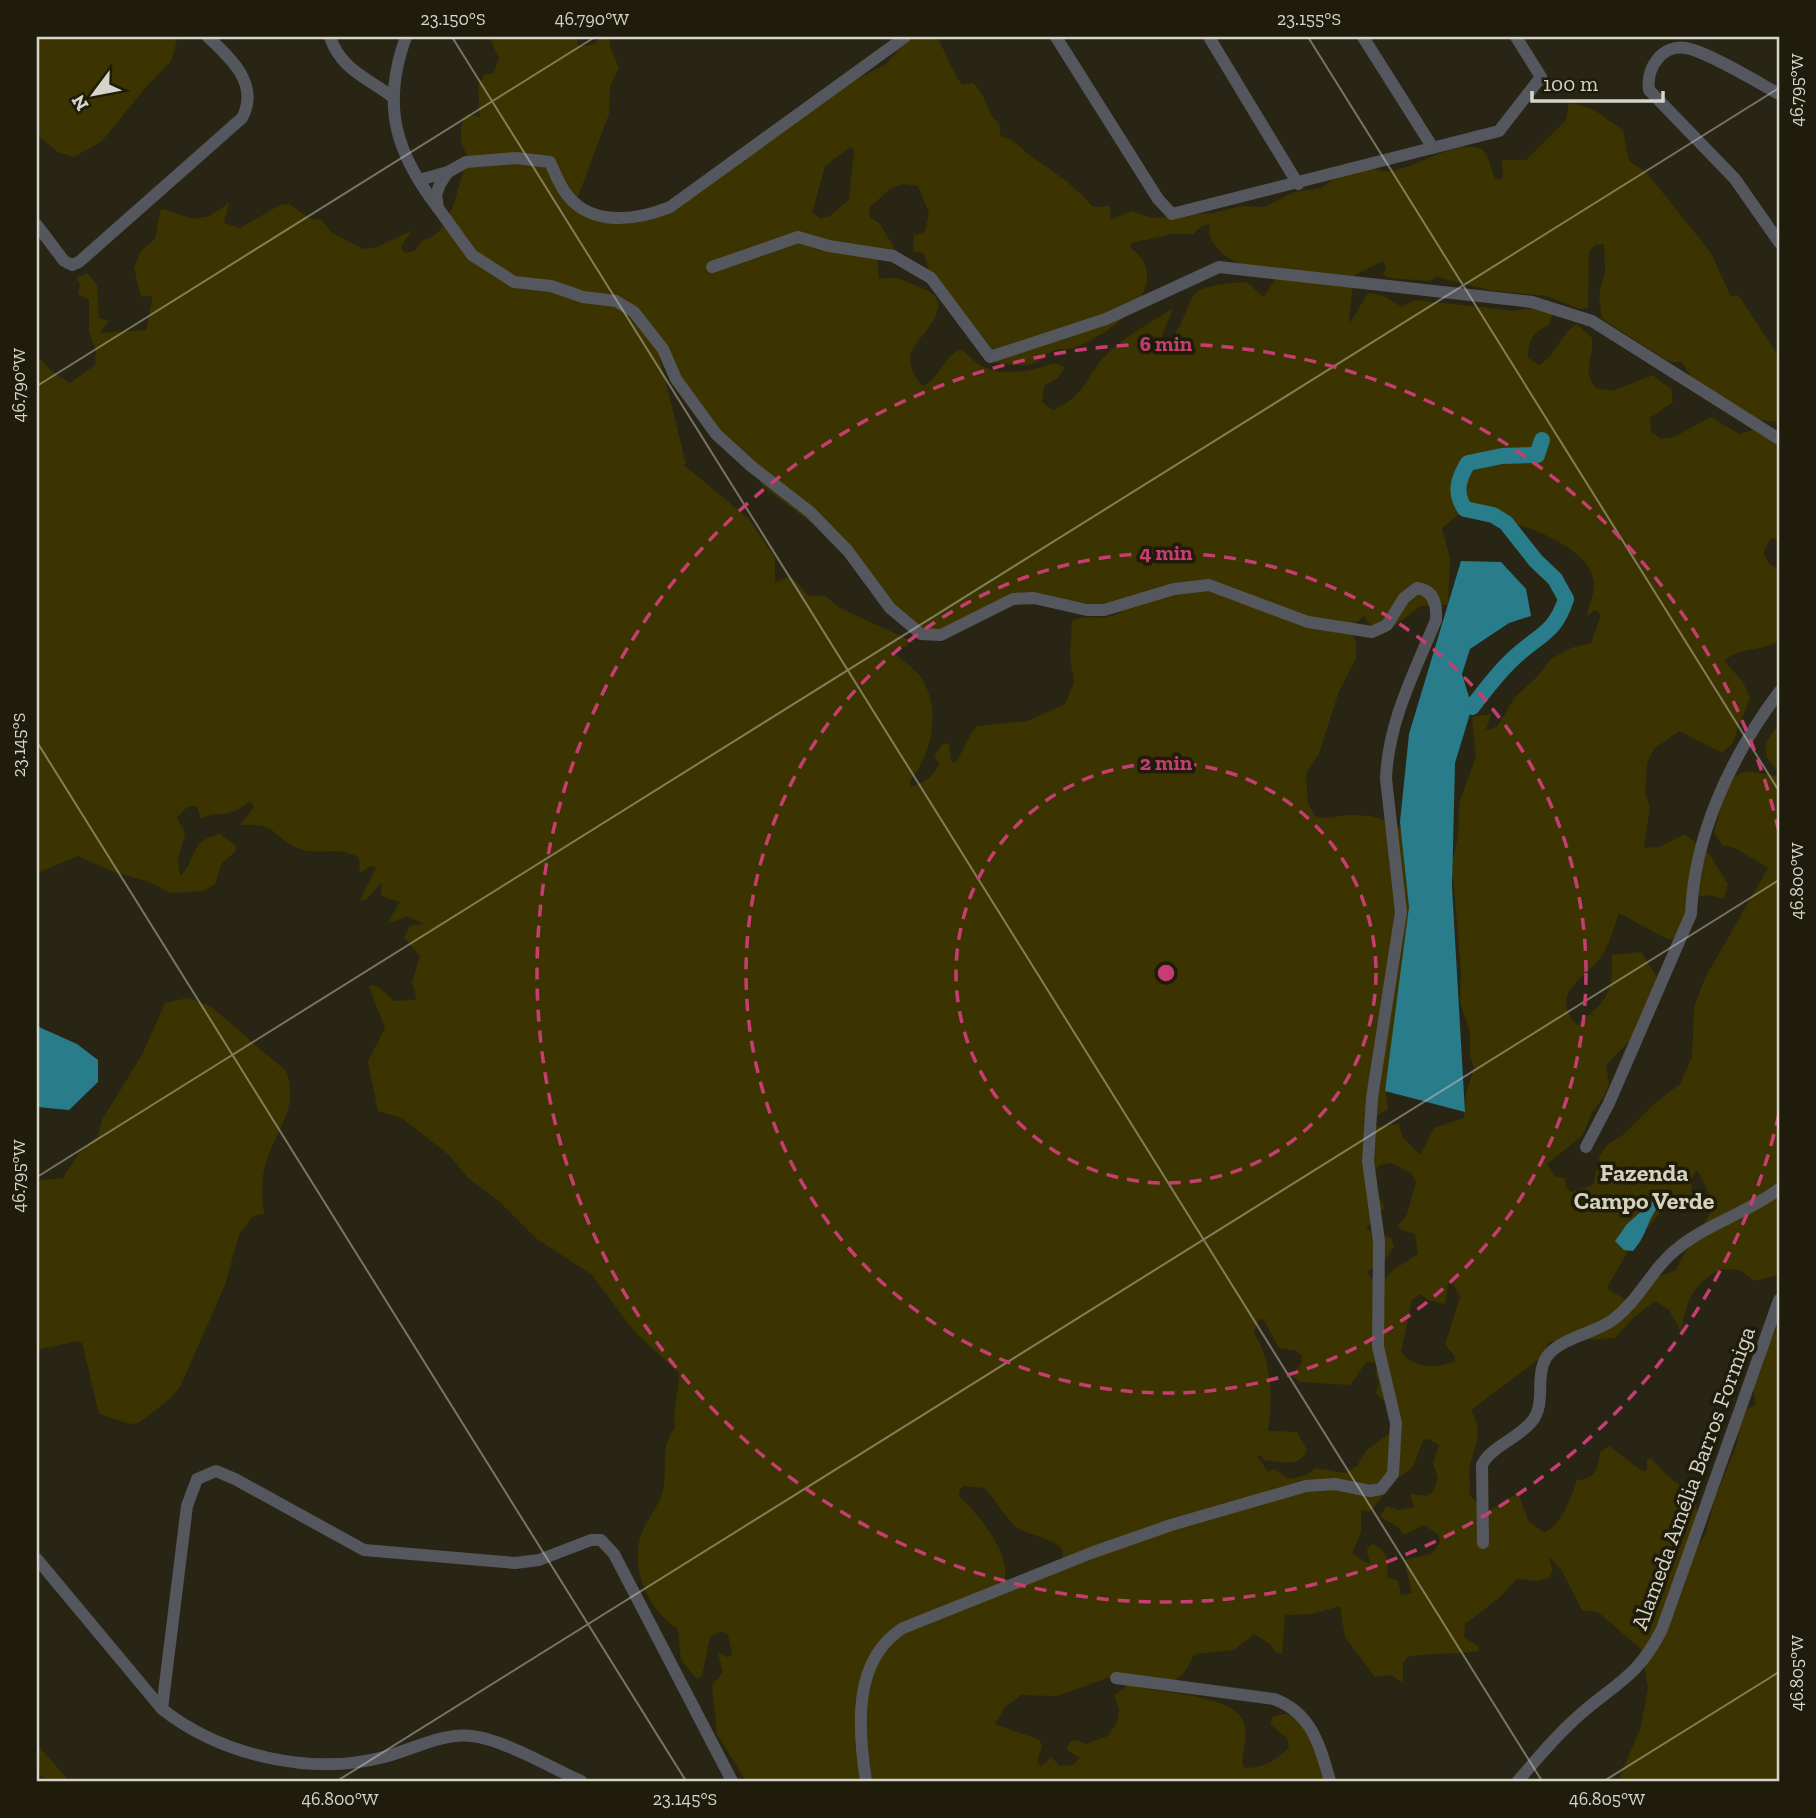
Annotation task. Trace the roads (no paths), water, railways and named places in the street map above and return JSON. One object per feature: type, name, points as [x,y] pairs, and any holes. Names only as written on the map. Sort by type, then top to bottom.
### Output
[{"type":"street","points":[[37,225],[64,261],[72,265],[79,262],[242,118],[248,101],[245,80],[231,60],[208,37]]},
{"type":"street","points":[[330,37],[338,57],[351,72],[394,98]]},
{"type":"street","points":[[406,37],[397,61],[394,98],[399,145],[419,180],[472,256],[514,282],[551,286],[583,297],[616,301],[634,312],[663,349],[676,379],[716,434],[751,466],[810,512],[848,551],[890,608],[921,634],[941,635],[1013,599],[1034,598],[1087,610],[1104,610],[1192,586],[1229,590],[1308,622],[1360,631],[1381,630],[1404,598],[1417,588],[1428,592],[1437,607],[1436,620],[1403,700],[1387,759],[1401,912],[1372,1098],[1368,1161],[1379,1241],[1378,1347],[1396,1423],[1393,1474],[1381,1489],[1370,1491],[1335,1484],[1306,1486],[1171,1525],[1091,1553],[902,1628],[885,1639],[870,1662],[862,1707],[866,1781]]},
{"type":"street","points":[[419,180],[447,172],[466,162],[530,158],[550,162],[568,196],[589,214],[642,219],[670,207],[905,37]]},
{"type":"street","points":[[1056,37],[1158,200],[1172,214],[1499,131],[1541,77],[1516,37]]},
{"type":"street","points":[[1209,37],[1298,184]]},
{"type":"street","points":[[1363,37],[1433,148]]},
{"type":"street","points":[[1779,94],[1689,48],[1671,49],[1661,55],[1654,63],[1648,79],[1649,90],[1735,179],[1779,242]]},
{"type":"street","points":[[438,208],[436,195],[447,172]]},
{"type":"street","points":[[712,267],[798,237],[829,246],[893,256],[931,278],[990,357],[1106,319],[1219,267],[1532,302],[1592,321],[1779,439]]},
{"type":"street","points":[[1586,1147],[1609,1103],[1691,914],[1692,888],[1704,835],[1740,755],[1779,692]]},
{"type":"street","points":[[1483,1544],[1482,1465],[1485,1459],[1519,1435],[1538,1413],[1541,1371],[1550,1353],[1616,1318],[1676,1249],[1709,1227],[1741,1214],[1779,1189]]},
{"type":"street","name":"Alameda Amélia Barros Formiga","points":[[1518,1781],[1574,1720],[1639,1668],[1650,1655],[1662,1629],[1779,1300]]},
{"type":"street","points":[[162,1709],[187,1506],[197,1479],[216,1471],[364,1550],[515,1563],[539,1560],[592,1540],[601,1540],[614,1554],[732,1781]]},
{"type":"street","points":[[37,1559],[162,1709],[186,1728],[211,1739],[297,1765],[357,1763],[450,1738],[473,1736],[581,1781]]},
{"type":"street","points":[[1116,1678],[1275,1699],[1289,1704],[1298,1710],[1313,1731],[1331,1781]]},
{"type":"water","points":[[1461,561],[1501,562],[1526,589],[1531,616],[1509,623],[1470,649],[1462,674],[1472,707],[1455,763],[1452,887],[1465,1112],[1385,1091],[1409,907],[1400,822],[1409,734]]},
{"type":"water","points":[[37,1019],[39,1027],[77,1044],[98,1060],[98,1082],[69,1110],[37,1107]]},
{"type":"water","points":[[1653,1201],[1658,1207],[1642,1239],[1633,1251],[1624,1250],[1615,1241],[1627,1224]]},
{"type":"waterway","points":[[1472,707],[1510,662],[1552,626],[1566,599],[1555,579],[1536,561],[1506,523],[1493,515],[1465,509],[1458,492],[1460,480],[1468,463],[1502,456],[1537,455],[1542,440]]},
{"type":"district","name":"Fazenda Campo Verde","points":[[1644,1186]]}]
